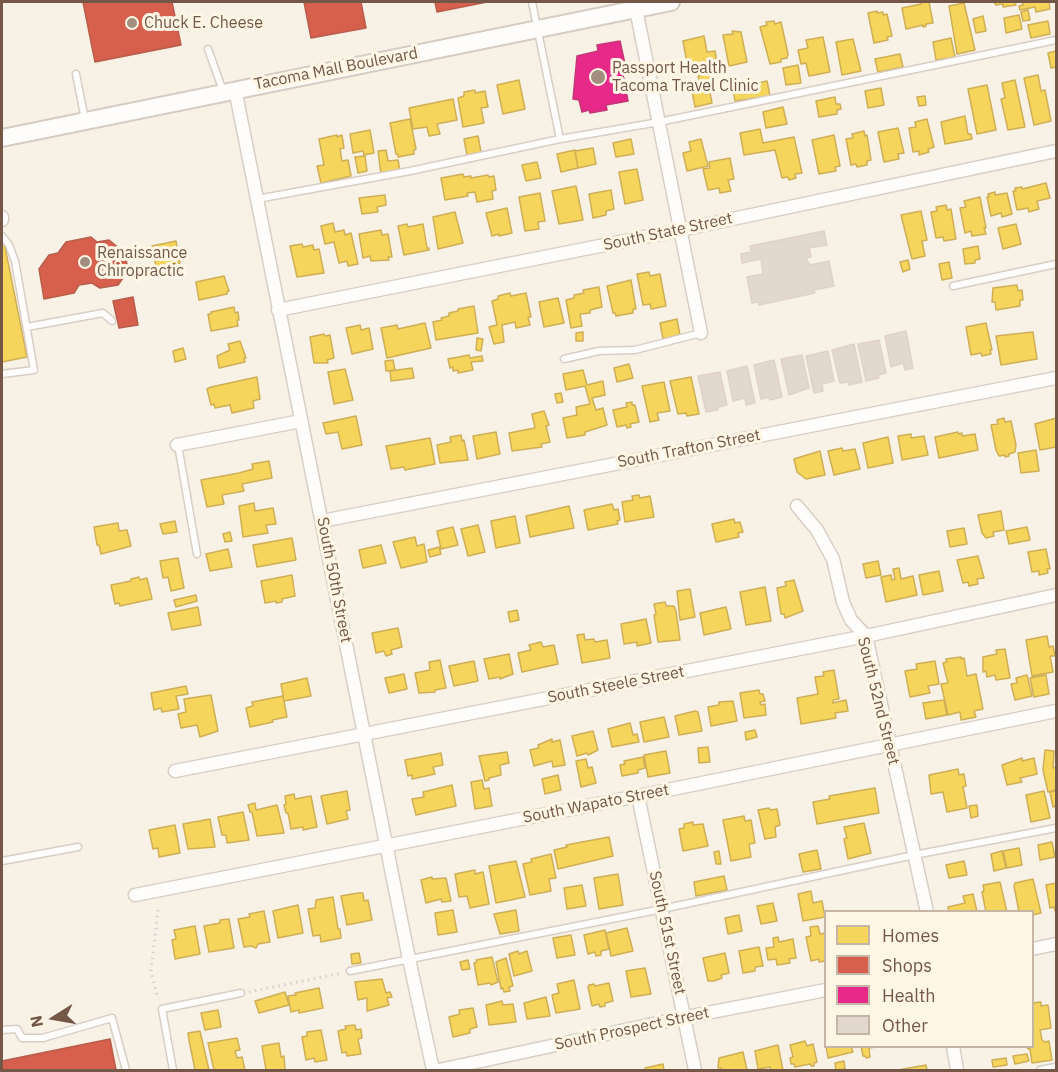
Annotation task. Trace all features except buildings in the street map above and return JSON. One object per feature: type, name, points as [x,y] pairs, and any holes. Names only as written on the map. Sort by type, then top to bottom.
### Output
[{"type":"main road","name":"Tacoma Mall Boulevard","points":[[2,138],[630,7],[671,2]]},
{"type":"street","points":[[630,7],[658,122],[701,333]]},
{"type":"street","name":"South 50th Street","points":[[229,91],[256,200],[433,1071]]},
{"type":"street","name":"South State Street","points":[[278,310],[680,230],[1056,151]]},
{"type":"street","name":"South Trafton Street","points":[[322,521],[1056,378]]},
{"type":"street","points":[[177,445],[302,421]]},
{"type":"street","name":"South 52nd Street","points":[[797,506],[817,530],[833,559],[843,602],[851,620],[866,636],[927,910]]},
{"type":"street","name":"South Steele Street","points":[[175,771],[866,636],[1056,596]]},
{"type":"street","name":"South Wapato Street","points":[[135,895],[1056,711]]},
{"type":"street","name":"South 51st Street","points":[[638,796],[696,1071]]},
{"type":"street","points":[[1034,949],[1056,944]]},
{"type":"street","name":"South Prospect Street","points":[[439,1071],[686,1017],[824,990]]},
{"type":"street","points":[[953,1048],[957,1071]]},
{"type":"lane","points":[[532,2],[560,139]]},
{"type":"lane","points":[[256,200],[410,171],[560,139],[658,122],[1056,40]]},
{"type":"lane","points":[[208,49],[229,91]]},
{"type":"lane","points":[[76,74],[86,121]]},
{"type":"lane","points":[[2,236],[9,245],[15,261],[34,369],[2,374]]},
{"type":"lane","points":[[953,285],[1056,264]]},
{"type":"lane","points":[[27,327],[103,313],[112,321]]},
{"type":"lane","points":[[564,359],[599,351],[635,350],[701,333]]},
{"type":"lane","points":[[177,445],[197,554]]},
{"type":"lane","points":[[350,971],[1056,828]]},
{"type":"lane","points":[[2,861],[78,848]]},
{"type":"lane","points":[[173,1071],[162,1009],[241,993]]},
{"type":"lane","points":[[2,1030],[17,1029],[22,1038],[43,1038],[112,1018],[126,1071]]},
{"type":"lane","points":[[1040,1071],[1056,1067]]},
{"type":"path","points":[[158,909],[151,971],[162,1009]]},
{"type":"path","points":[[241,993],[350,971]]},
{"type":"place","name":"Chuck E. Cheese","points":[[132,23]]},
{"type":"place","name":"Passport Health Tacoma Travel Clinic","points":[[598,77]]},
{"type":"place","name":"Renaissance Chiropractic","points":[[85,262]]}]
